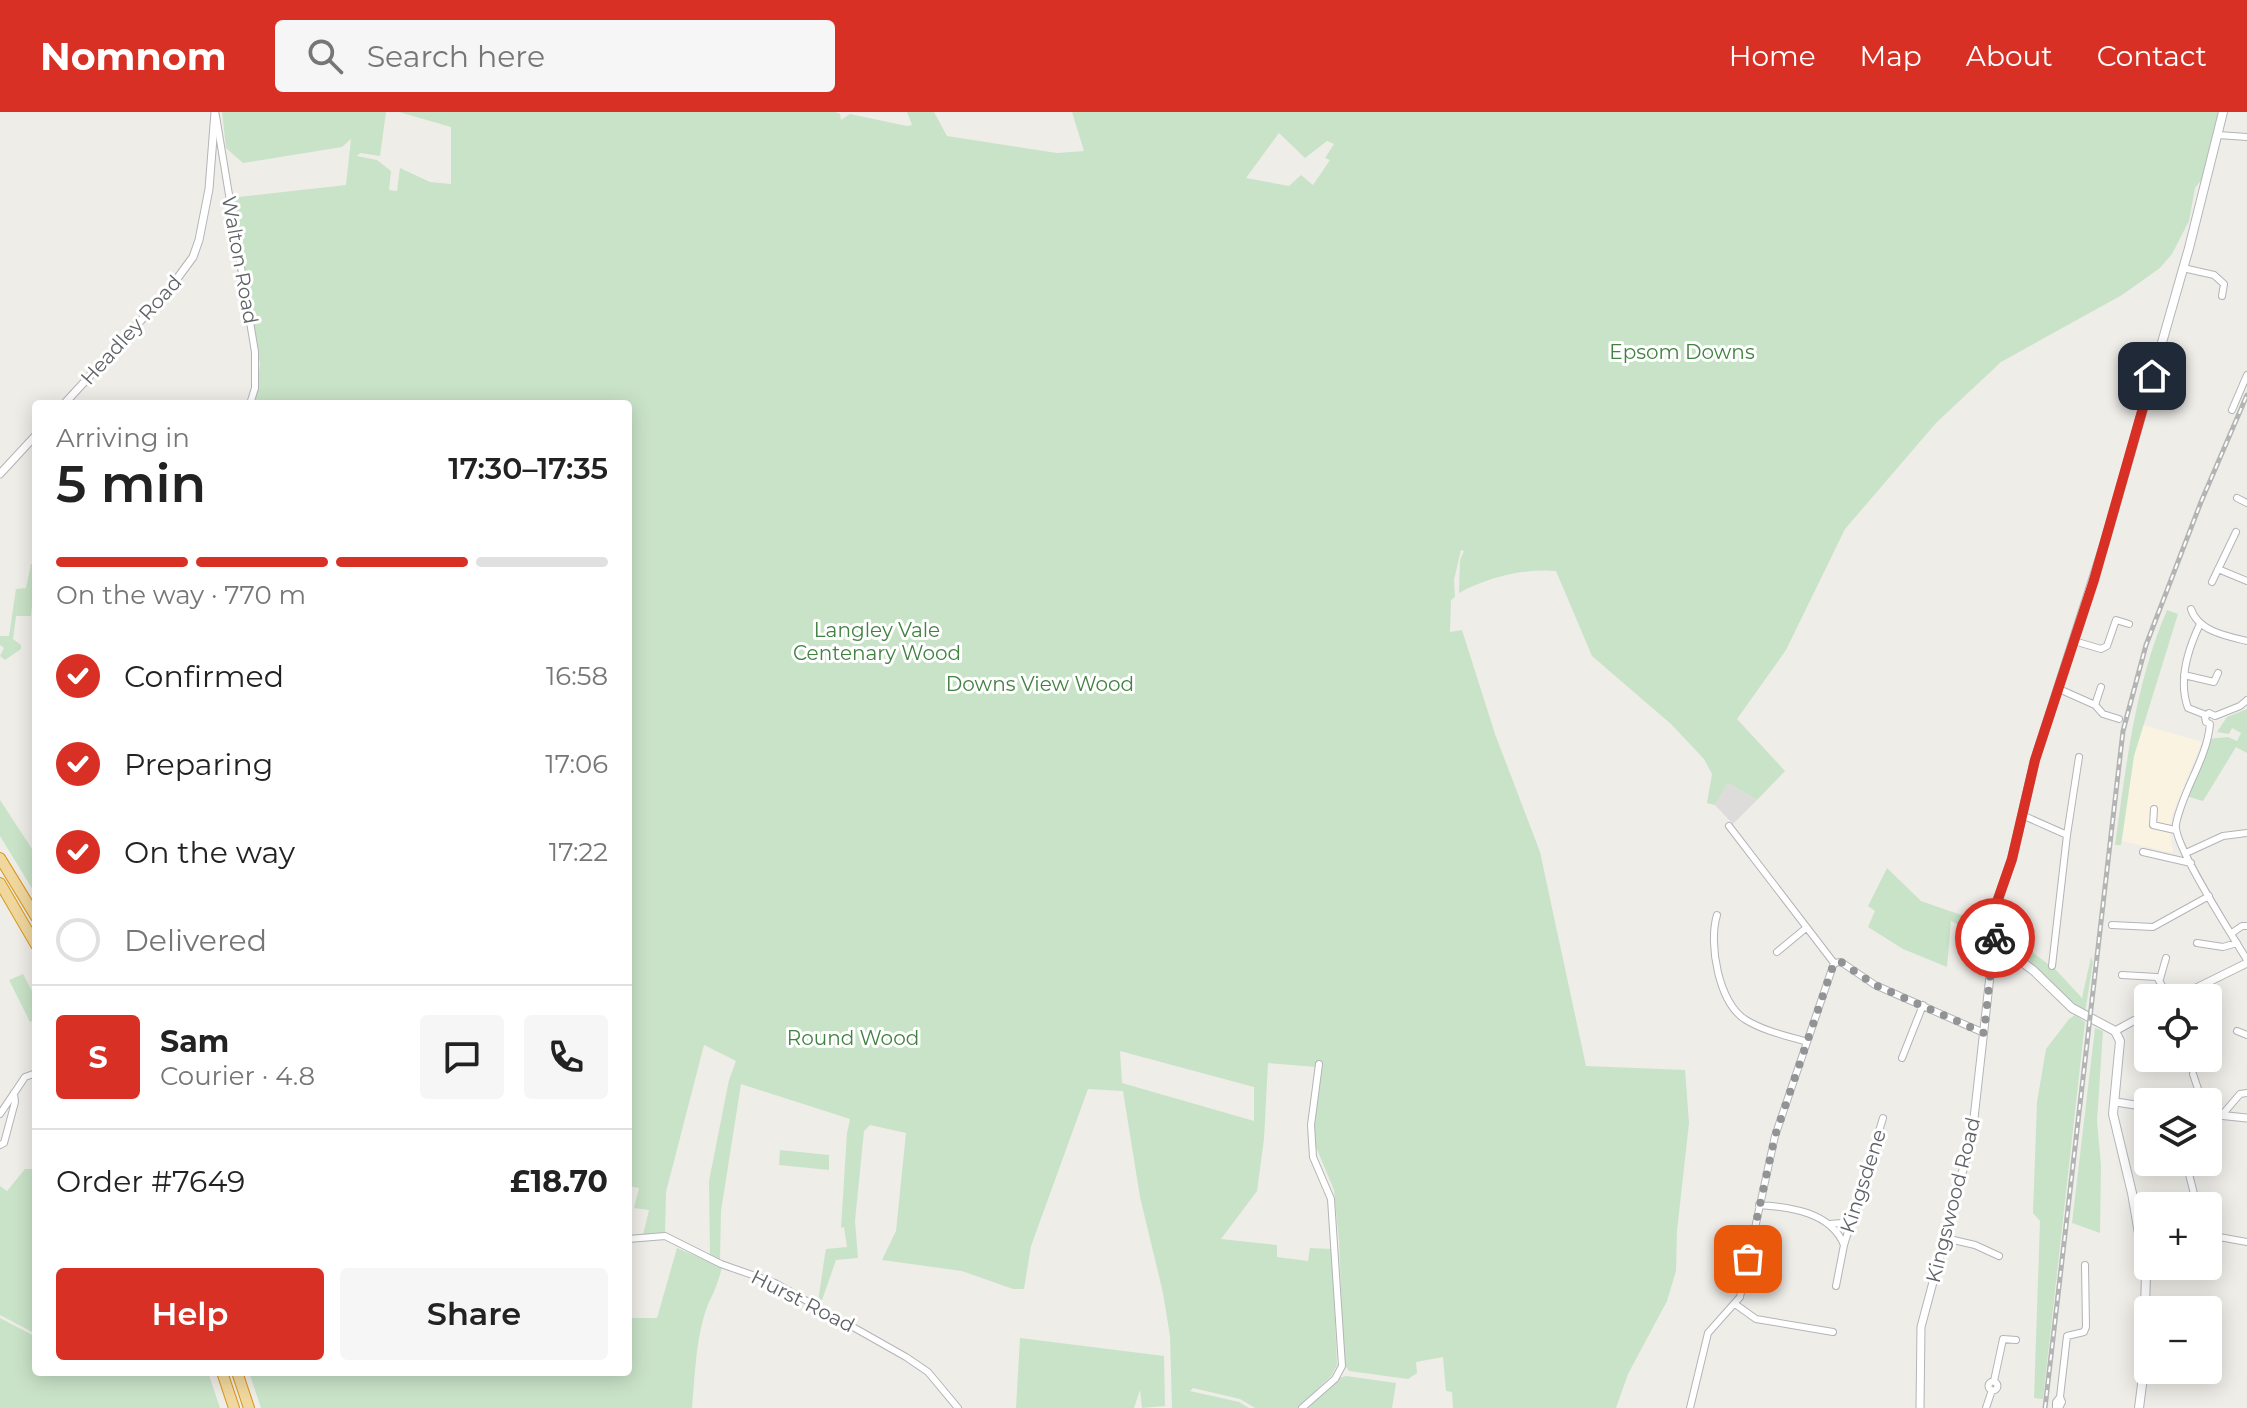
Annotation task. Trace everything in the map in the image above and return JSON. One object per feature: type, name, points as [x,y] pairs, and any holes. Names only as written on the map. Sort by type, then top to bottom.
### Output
[{"type":"highway","points":[[0,858],[32,910]]},
{"type":"highway","points":[[0,883],[32,938]]},
{"type":"highway","points":[[223,1376],[234,1408]]},
{"type":"highway","points":[[238,1376],[249,1408]]},
{"type":"main road","points":[[2139,1408],[2146,1274],[2132,1193],[2113,1114],[2121,1046],[2115,1031],[2072,1008],[2034,971],[2001,946],[1993,929],[1996,905],[2012,859],[2035,760],[2074,641],[2183,268],[2223,112]]},
{"type":"street","name":"Headley Road","points":[[68,400],[168,291],[193,257],[209,189],[216,114]]},
{"type":"street","name":"Walton Road","points":[[216,114],[252,329],[255,388],[251,400]]},
{"type":"street","points":[[2218,135],[2247,137]]},
{"type":"street","points":[[2183,268],[2219,277],[2224,284],[2222,296]]},
{"type":"street","points":[[2232,410],[2247,375]]},
{"type":"street","points":[[0,474],[32,439]]},
{"type":"street","points":[[2237,498],[2247,503]]},
{"type":"street","points":[[2212,582],[2236,532]]},
{"type":"street","points":[[2221,538],[2231,543]]},
{"type":"street","points":[[2218,569],[2247,581]]},
{"type":"street","points":[[2191,609],[2200,624],[2247,641]]},
{"type":"street","points":[[2074,641],[2101,649],[2107,646],[2116,620],[2129,624]]},
{"type":"street","points":[[2200,624],[2184,675],[2182,691],[2188,708],[2215,716],[2247,700]]},
{"type":"street","points":[[2184,675],[2214,682],[2218,673]]},
{"type":"street","points":[[2095,705],[2101,687]]},
{"type":"street","points":[[2059,689],[2095,705],[2103,714],[2119,719]]},
{"type":"street","points":[[2206,715],[2206,722],[2210,724]]},
{"type":"street","points":[[2210,724],[2215,722],[2215,716]]},
{"type":"street","points":[[2204,984],[2247,962],[2175,830],[2208,739],[2210,724]]},
{"type":"street","points":[[2052,966],[2079,757]]},
{"type":"street","points":[[2154,809],[2153,825],[2175,830]]},
{"type":"street","points":[[2022,815],[2067,835]]},
{"type":"street","points":[[1729,826],[1834,963]]},
{"type":"street","points":[[2186,853],[2223,836],[2247,833]]},
{"type":"street","points":[[2143,852],[2191,863]]},
{"type":"street","points":[[2112,925],[2153,927],[2209,896]]},
{"type":"street","points":[[1717,915],[1714,934],[1716,966],[1728,1000],[1748,1022],[1807,1042]]},
{"type":"street","points":[[2232,933],[2247,926]]},
{"type":"street","points":[[1777,952],[1806,928]]},
{"type":"street","points":[[2197,943],[2223,947],[2237,943]]},
{"type":"street","name":"Kingswood Road","points":[[1920,1408],[1921,1327],[1972,1136],[1992,958],[2001,946]]},
{"type":"street","points":[[2162,984],[2160,979],[2166,961]]},
{"type":"street","points":[[1834,963],[1841,962],[1875,985],[1984,1033]]},
{"type":"street","points":[[1690,1408],[1708,1333],[1740,1297],[1775,1136],[1834,963]]},
{"type":"street","points":[[2122,975],[2160,979]]},
{"type":"street","points":[[1902,1058],[1923,1005]]},
{"type":"street","points":[[2115,1031],[2134,1021]]},
{"type":"street","points":[[2237,1031],[2247,1035]]},
{"type":"street","points":[[1302,1408],[1335,1379],[1342,1366],[1331,1199],[1313,1157],[1312,1146],[1311,1125],[1319,1064]]},
{"type":"street","points":[[0,1114],[25,1077],[32,1074]]},
{"type":"street","points":[[2193,1074],[2198,1088]]},
{"type":"street","points":[[0,1145],[7,1136],[14,1093]]},
{"type":"street","points":[[2222,1115],[2240,1094],[2247,1093]]},
{"type":"street","points":[[2116,1102],[2134,1105]]},
{"type":"street","points":[[2222,1115],[2247,1118]]},
{"type":"street","name":"Kingsdene","points":[[1836,1286],[1851,1216],[1883,1118]]},
{"type":"street","points":[[1759,1205],[1795,1209],[1830,1224],[1841,1223],[1851,1216]]},
{"type":"street","points":[[1830,1224],[1844,1245]]},
{"type":"street","name":"Hurst Road","points":[[632,1239],[665,1236],[721,1264],[788,1290],[928,1372],[958,1408]]},
{"type":"street","points":[[1945,1238],[1975,1245],[2000,1256]]},
{"type":"street","points":[[2222,1238],[2247,1242]]},
{"type":"street","points":[[2058,1408],[2056,1402],[2060,1397],[2067,1336],[2084,1332],[2086,1327],[2085,1265]]},
{"type":"street","points":[[1735,1304],[1756,1319],[1833,1332]]},
{"type":"street","points":[[1986,1408],[1992,1390],[1989,1384],[1994,1381],[2003,1339],[2016,1340]]},
{"type":"shaded area","points":[[2143,725],[2202,742],[2172,815],[2170,833],[2173,853],[2122,841],[2134,756]]},
{"type":"shaded area","points":[[1728,783],[1757,800],[1733,824],[1715,805]]},
{"type":"green space","points":[[222,112],[386,112],[380,156],[360,153],[357,156],[377,160],[391,171],[389,190],[397,191],[400,168],[430,182],[451,184],[451,127],[399,112],[836,112],[841,120],[850,114],[907,126],[912,125],[907,112],[934,112],[947,136],[1057,153],[1084,151],[1072,112],[2219,112],[2203,178],[2195,188],[2189,221],[2172,254],[2160,268],[2122,295],[2001,362],[1936,423],[1845,529],[1786,650],[1737,719],[1785,771],[1757,800],[1728,783],[1715,805],[1707,803],[1712,774],[1704,759],[1671,724],[1592,656],[1556,571],[1506,575],[1459,593],[1460,560],[1464,551],[1461,550],[1454,580],[1455,597],[1451,600],[1450,632],[1462,630],[1495,734],[1540,852],[1586,1066],[1685,1070],[1689,1123],[1677,1231],[1676,1271],[1667,1301],[1628,1374],[1616,1408],[1453,1408],[1452,1392],[1446,1391],[1443,1357],[1416,1362],[1417,1373],[1408,1379],[1349,1371],[1344,1364],[1334,1190],[1316,1147],[1311,1125],[1316,1067],[1268,1063],[1264,1139],[1257,1191],[1221,1239],[1277,1245],[1277,1257],[1308,1261],[1310,1248],[1332,1249],[1337,1365],[1331,1376],[1298,1408],[1255,1408],[1240,1399],[1193,1388],[1190,1391],[1239,1402],[1249,1408],[1172,1408],[1170,1336],[1140,1197],[1123,1091],[1088,1089],[1031,1246],[1024,1289],[1013,1289],[962,1271],[882,1260],[896,1231],[906,1133],[870,1125],[864,1131],[855,1221],[858,1258],[836,1260],[821,1303],[818,1302],[826,1249],[847,1247],[844,1227],[841,1228],[850,1119],[741,1084],[721,1211],[720,1260],[710,1256],[709,1181],[729,1080],[736,1061],[704,1045],[666,1192],[665,1234],[643,1235],[649,1210],[634,1208],[639,1188],[632,1187],[632,400],[255,400],[260,363],[229,198],[346,185],[351,139],[342,147],[243,163],[226,148]],"holes":[[[1279,133],[1305,158],[1327,141],[1334,144],[1325,158],[1330,160],[1313,185],[1301,175],[1289,186],[1246,178]],[[1120,1051],[1254,1087],[1254,1121],[1122,1083]]]},
{"type":"green space","points":[[32,564],[31,616],[16,616],[13,639],[21,645],[21,649],[5,660],[0,656],[4,648],[0,645],[0,636],[9,636],[16,589],[26,588]]},
{"type":"green space","points":[[2167,610],[2178,614],[2134,756],[2121,845],[2115,845],[2139,696]]},
{"type":"green space","points":[[2247,709],[2247,753],[2236,747],[2203,801],[2186,796],[2208,739],[2228,737],[2237,741],[2241,733],[2232,728],[2229,734],[2217,732],[2227,717]]},
{"type":"green space","points":[[0,800],[32,849],[32,888],[0,836]]},
{"type":"green space","points":[[1887,868],[1921,901],[1987,924],[1989,940],[1951,921],[1947,967],[1903,949],[1868,927],[1875,911],[1868,906]]},
{"type":"green space","points":[[2000,927],[2057,971],[2082,998],[2091,957],[2093,962],[2085,1013],[2004,943]]},
{"type":"green space","points":[[23,974],[32,991],[32,1021],[30,1022],[9,980]]},
{"type":"green space","points":[[2075,1015],[2085,1022],[2043,1399],[2034,1398],[2040,1221],[2033,1213],[2037,1102],[2046,1049]]},
{"type":"green space","points":[[2095,1028],[2103,1031],[2097,1121],[2101,1165],[2100,1233],[2072,1223]]},
{"type":"green space","points":[[780,1150],[829,1155],[829,1170],[779,1165]]},
{"type":"green space","points":[[25,1169],[32,1169],[32,1332],[0,1315],[0,1186],[7,1191]]},
{"type":"green space","points":[[677,1248],[722,1267],[701,1327],[692,1408],[261,1408],[250,1376],[632,1376],[632,1318],[657,1318]]},
{"type":"green space","points":[[0,1318],[32,1335],[32,1376],[209,1376],[220,1408],[0,1408]]},
{"type":"green space","points":[[1020,1338],[1164,1356],[1165,1406],[1142,1408],[1140,1390],[1134,1408],[1016,1408]]},
{"type":"green space","points":[[1346,1376],[1396,1383],[1392,1408],[1306,1408],[1339,1378]]},
{"type":"railway","points":[[2045,1408],[2123,731],[2146,645],[2201,502],[2247,395]]},
{"type":"way so far","points":[[1748,1259],[1775,1136],[1834,963],[1841,962],[1875,985],[1984,1033],[1992,958],[2001,946],[1995,938]]},
{"type":"route","points":[[1995,938],[1996,905],[2012,859],[2035,760],[2094,580],[2152,376]]},
{"type":"park label","name":"Epsom Downs","points":[[1682,352]]},
{"type":"park label","name":"Langley Vale Centenary Wood","points":[[877,642]]},
{"type":"park label","name":"Downs View Wood","points":[[1040,684]]},
{"type":"park label","name":"Round Wood","points":[[853,1038]]}]
